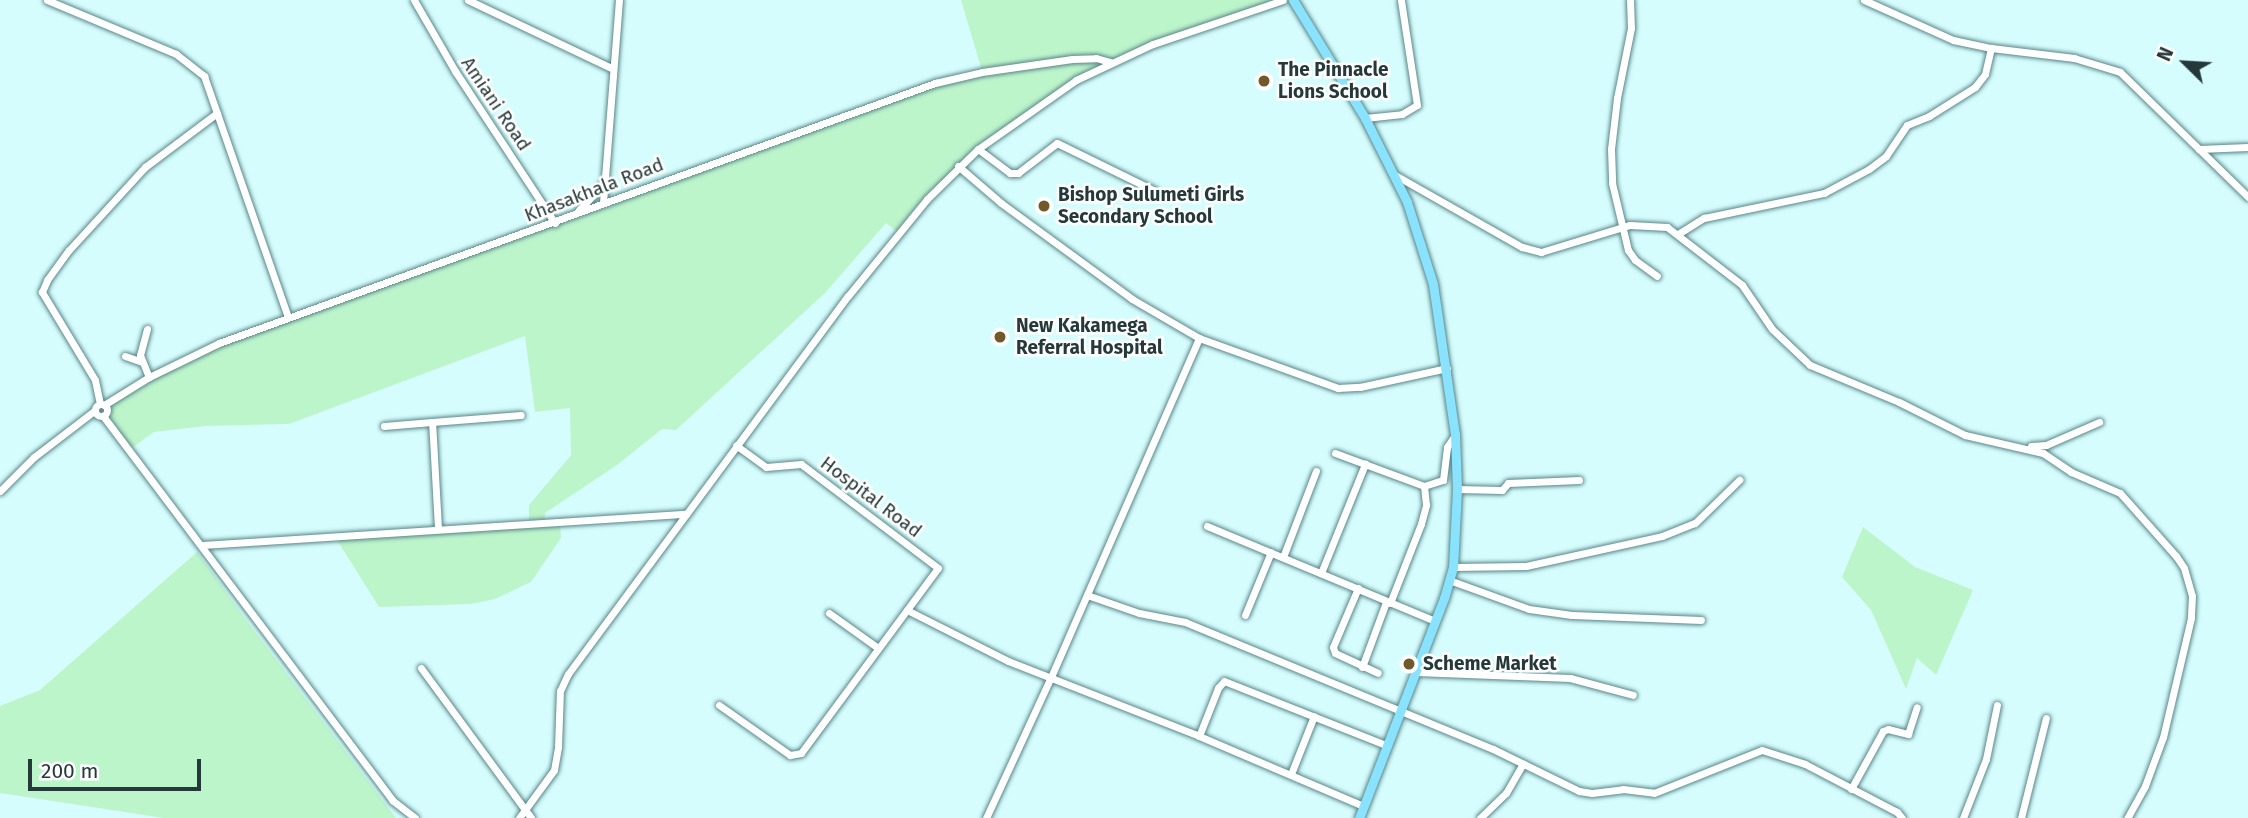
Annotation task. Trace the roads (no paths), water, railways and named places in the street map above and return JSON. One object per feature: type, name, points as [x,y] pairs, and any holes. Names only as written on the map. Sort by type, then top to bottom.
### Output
[{"type":"main road","points":[[1293,0],[1365,118],[1395,175],[1418,233],[1433,284],[1455,434],[1457,489],[1453,567],[1401,713],[1359,818]]},
{"type":"street","points":[[47,0],[159,47],[193,65],[204,76],[288,317]]},
{"type":"street","name":"Amiani Road","points":[[414,0],[455,71],[555,223]]},
{"type":"street","points":[[468,0],[611,68]]},
{"type":"street","points":[[603,203],[611,68],[619,0]]},
{"type":"street","points":[[519,818],[549,779],[557,760],[558,705],[562,685],[736,445],[882,251],[958,166],[1049,97],[1110,62],[1283,0]]},
{"type":"street","points":[[1365,118],[1402,114],[1416,105],[1401,0]]},
{"type":"street","points":[[1630,0],[1631,28],[1617,98],[1611,149],[1612,183],[1620,228],[1635,260],[1657,276]]},
{"type":"street","points":[[1864,0],[1953,40],[1991,48],[2074,58],[2120,72],[2248,197]]},
{"type":"street","points":[[1678,234],[1704,218],[1825,193],[1868,169],[1886,156],[1907,125],[1929,116],[1975,87],[1985,74],[1991,48]]},
{"type":"street","name":"Khasakhala Road","points":[[94,411],[196,352],[935,83],[982,72],[1072,59],[1096,58],[1110,62]]},
{"type":"street","points":[[103,416],[107,410],[102,404],[95,380],[42,292],[60,261],[145,167],[217,113]]},
{"type":"street","points":[[978,149],[1010,173],[1018,173],[1027,169],[1057,142],[1156,191]]},
{"type":"street","points":[[2199,149],[2248,147]]},
{"type":"street","points":[[958,166],[1001,203],[1132,299],[1199,338],[1338,388],[1360,387],[1447,368]]},
{"type":"street","points":[[1395,175],[1522,247],[1541,252],[1620,228],[1656,225],[1678,234],[1742,285],[1772,329],[1810,365],[1866,391],[1899,402],[1965,435],[2043,453],[2085,479],[2120,493],[2176,556],[2189,582],[2191,618],[2176,691],[2156,762],[2127,818]]},
{"type":"street","points":[[576,214],[602,185]]},
{"type":"street","points":[[147,329],[139,355],[149,377]]},
{"type":"street","points":[[986,818],[1051,677],[1199,338]]},
{"type":"street","points":[[125,356],[142,362]]},
{"type":"street","points":[[0,491],[34,457],[94,411],[103,416],[392,800],[415,818]]},
{"type":"street","points":[[384,426],[521,415]]},
{"type":"street","points":[[432,422],[438,528]]},
{"type":"street","points":[[2026,447],[2046,444],[2099,422]]},
{"type":"street","points":[[1335,453],[1424,486],[1443,480],[1447,447],[1455,434]]},
{"type":"street","name":"Hospital Road","points":[[736,445],[766,467],[801,464],[937,568],[907,610]]},
{"type":"street","points":[[1321,573],[1366,464]]},
{"type":"street","points":[[1283,557],[1316,471]]},
{"type":"street","points":[[1457,489],[1502,490],[1508,483],[1579,480]]},
{"type":"street","points":[[1453,567],[1526,566],[1662,536],[1695,523],[1739,480]]},
{"type":"street","points":[[1362,667],[1422,524],[1426,505],[1424,486]]},
{"type":"street","points":[[202,545],[686,513]]},
{"type":"street","points":[[1207,526],[1435,621]]},
{"type":"street","points":[[1245,615],[1271,552]]},
{"type":"street","points":[[1449,580],[1529,609],[1572,615],[1701,620]]},
{"type":"street","points":[[1359,588],[1333,647],[1340,658],[1378,673]]},
{"type":"street","points":[[1087,595],[1139,613],[1185,622],[1523,763],[1579,791],[1623,789],[1654,793],[1762,750],[1805,764],[1897,812],[1902,818]]},
{"type":"street","points":[[719,705],[790,755],[801,753],[907,610],[1008,661],[1199,736],[1363,806]]},
{"type":"street","points":[[829,612],[878,648]]},
{"type":"street","points":[[421,668],[531,818]]},
{"type":"street","points":[[1416,672],[1570,678],[1633,695]]},
{"type":"street","points":[[1199,736],[1218,688],[1224,681],[1388,746]]},
{"type":"street","points":[[1963,818],[1986,759],[1997,705]]},
{"type":"street","points":[[1851,789],[1883,732],[1888,729],[1908,734],[1917,708]]},
{"type":"street","points":[[1291,774],[1314,716]]},
{"type":"street","points":[[2021,818],[2046,718]]},
{"type":"street","points":[[1480,818],[1506,793],[1523,763]]},
{"type":"place","name":"The Pinnacle Lions School","points":[[1264,81]]},
{"type":"place","name":"Bishop Sulumeti Girls Secondary School","points":[[1044,206]]},
{"type":"place","name":"New Kakamega Referral Hospital","points":[[1000,337]]},
{"type":"place","name":"Scheme Market","points":[[1409,664]]}]
